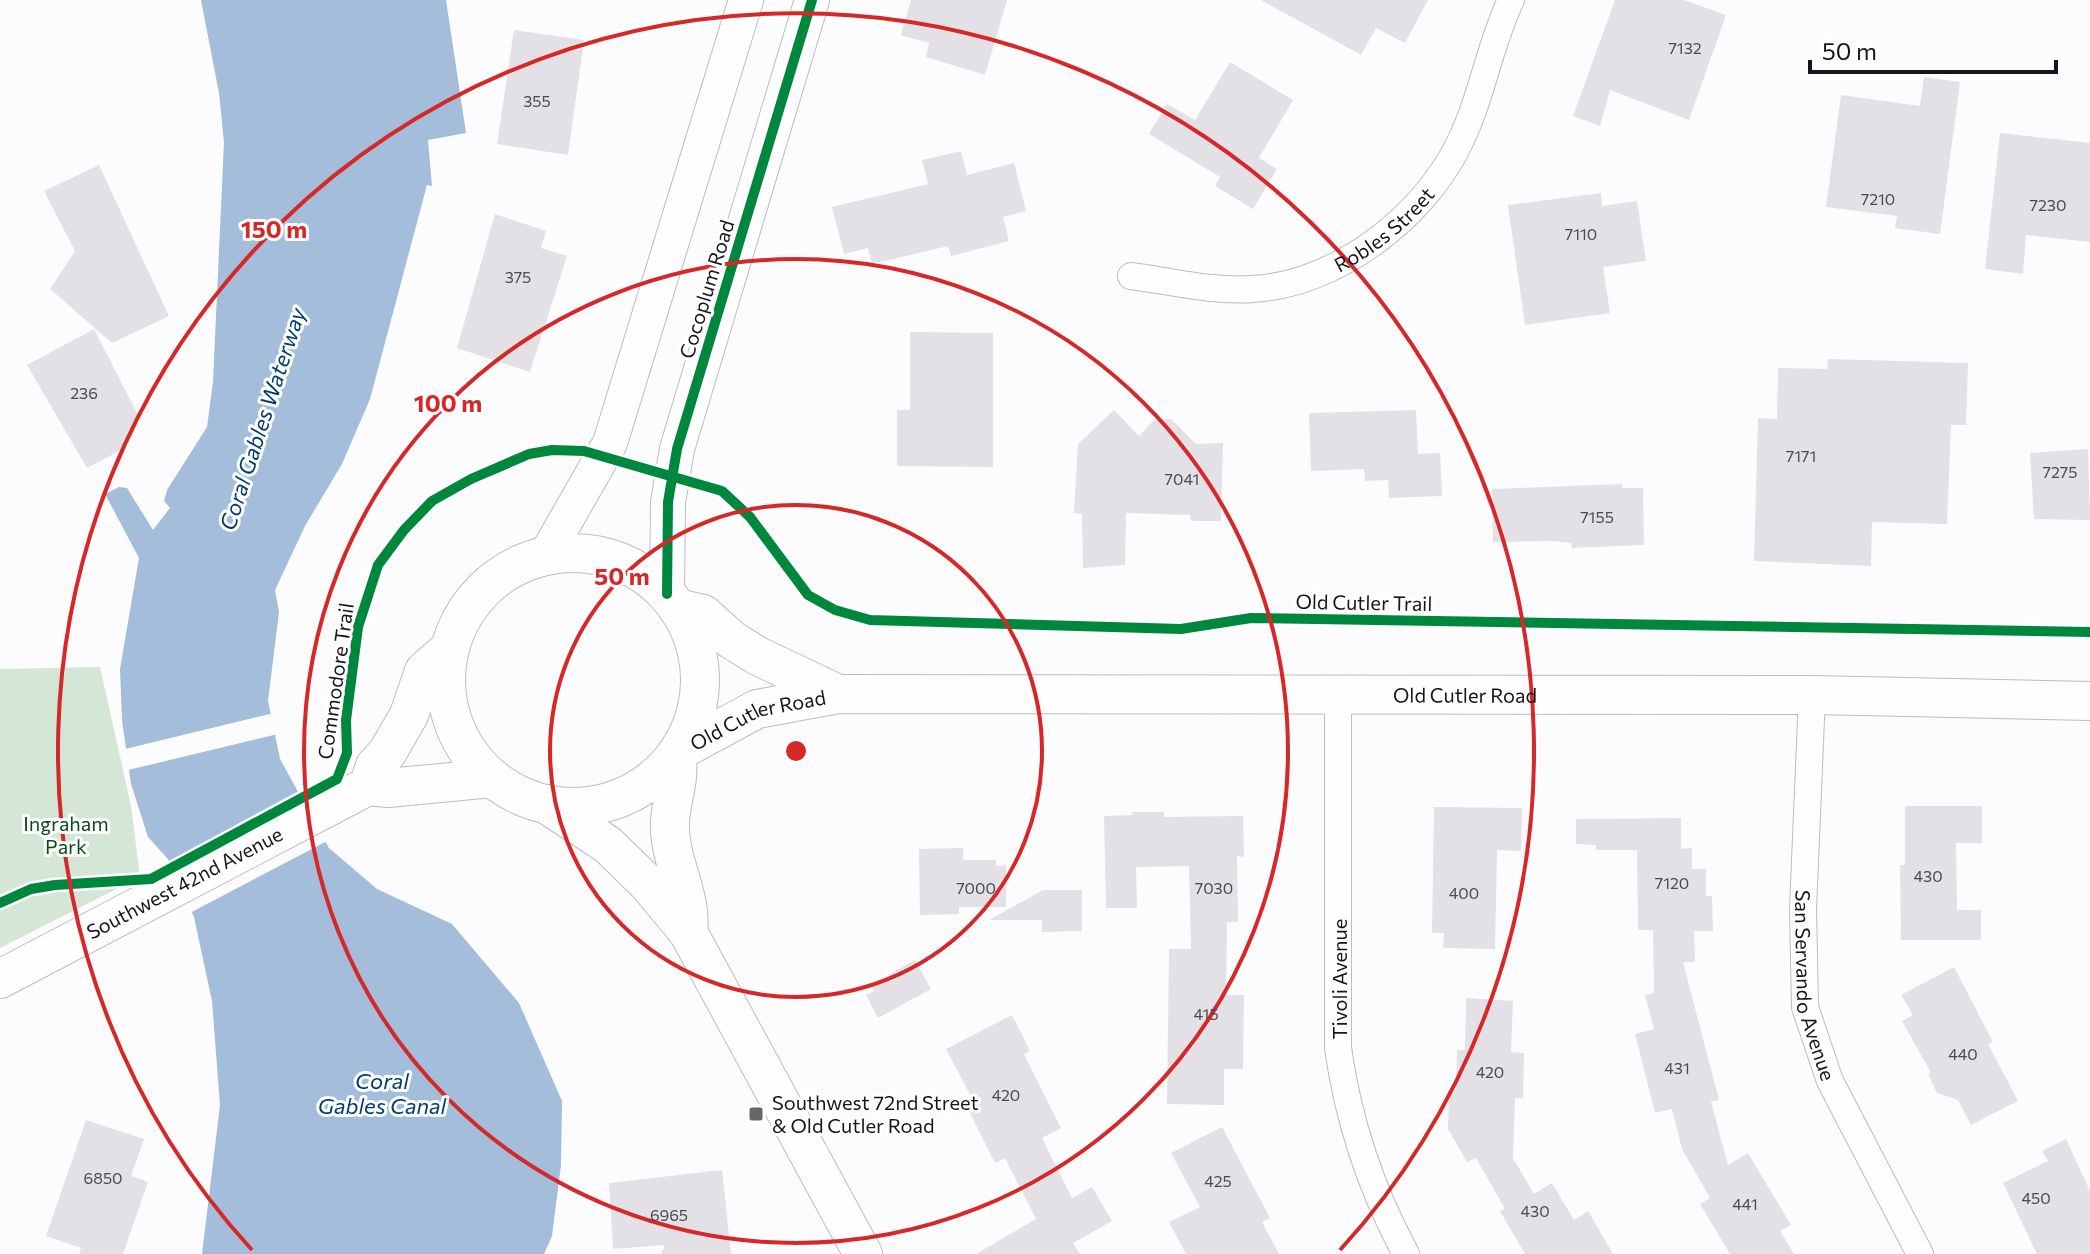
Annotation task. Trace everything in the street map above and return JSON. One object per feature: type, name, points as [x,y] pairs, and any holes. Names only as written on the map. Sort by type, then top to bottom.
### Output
[{"type":"main road","points":[[368,786],[375,766],[387,753],[409,715],[424,671],[448,650],[471,602],[489,583],[511,568],[546,555],[589,553],[615,559],[639,571],[672,601],[698,657],[700,684],[692,724],[677,753],[659,774],[625,796],[586,807],[546,804]]},
{"type":"main road","name":"Old Cutler Road","points":[[672,601],[703,614],[732,640],[758,656],[838,694]]},
{"type":"main road","points":[[448,650],[447,690],[455,729],[465,748],[492,778],[508,790],[546,804],[608,845],[648,884],[688,932],[863,1254]]},
{"type":"main road","name":"Old Cutler Road","points":[[677,753],[757,709],[838,694],[1158,697],[1338,693],[1812,695],[2090,701]]},
{"type":"main road","points":[[677,753],[680,776],[670,822],[671,842],[690,913],[688,932]]},
{"type":"main road","name":"Southwest 42nd Avenue","points":[[0,979],[368,786],[388,788],[492,778]]},
{"type":"street","points":[[546,555],[610,443],[746,0]]},
{"type":"street","name":"Cocoplum Road","points":[[672,601],[668,502],[677,449],[812,0]]},
{"type":"street","name":"Robles Street","points":[[1131,276],[1228,289],[1272,288],[1315,275],[1370,244],[1416,202],[1450,162],[1470,120],[1511,0]]},
{"type":"street","name":"Tivoli Avenue","points":[[1338,693],[1338,1048],[1344,1089],[1356,1127],[1382,1204],[1406,1254]]},
{"type":"street","name":"San Servando Avenue","points":[[1812,695],[1803,909],[1805,1007],[1821,1058],[1844,1110],[1920,1254]]},
{"type":"green space","name":"Ingraham Park","points":[[100,667],[131,806],[140,877],[0,948],[0,669]]},
{"type":"water","points":[[201,0],[446,0],[466,133],[428,140],[432,186],[427,185],[370,399],[342,464],[305,526],[275,590],[279,612],[268,701],[280,759],[329,848],[377,889],[452,924],[519,1003],[562,1101],[561,1165],[552,1236],[544,1254],[202,1254],[220,1105],[212,1001],[194,917],[168,859],[148,837],[131,784],[122,720],[120,669],[139,558],[105,494],[119,487],[127,488],[153,530],[170,508],[164,501],[167,490],[207,427],[213,382],[224,142],[219,93]]},
{"type":"pier","points":[[274,713],[278,734],[124,771],[121,750]]},
{"type":"pier","points":[[303,794],[329,840],[188,914],[166,866]]},
{"type":"building","points":[[911,0],[1007,0],[985,75],[926,57],[929,43],[901,35]]},
{"type":"building","points":[[1261,0],[1428,0],[1405,43],[1376,28],[1361,55]]},
{"type":"building","points":[[1615,0],[1684,0],[1726,15],[1689,120],[1610,90],[1600,126],[1573,116]]},
{"type":"building","points":[[514,30],[584,40],[568,155],[497,144]]},
{"type":"building","points":[[1230,62],[1293,100],[1259,158],[1277,169],[1253,209],[1215,186],[1220,177],[1149,134],[1167,104],[1195,120]]},
{"type":"building","points":[[1924,77],[1960,82],[1940,234],[1895,228],[1897,216],[1826,207],[1841,95],[1920,106]]},
{"type":"building","points":[[2000,133],[2090,143],[2090,242],[2026,235],[2023,274],[1985,269]]},
{"type":"building","points":[[961,151],[967,175],[1014,163],[1026,211],[1003,217],[1009,241],[951,256],[948,246],[872,264],[868,248],[844,254],[832,207],[928,184],[922,160]]},
{"type":"building","points":[[99,165],[169,316],[112,343],[50,289],[75,251],[44,191]]},
{"type":"building","points":[[1601,193],[1602,206],[1637,201],[1646,261],[1603,267],[1610,313],[1525,325],[1508,205]]},
{"type":"building","points":[[495,214],[546,231],[541,248],[567,256],[530,372],[457,348]]},
{"type":"building","points":[[94,329],[140,419],[133,424],[123,449],[87,468],[27,365]]},
{"type":"building","points":[[910,332],[993,333],[993,467],[897,466],[897,410],[910,410]]},
{"type":"building","points":[[1828,359],[1968,363],[1966,425],[1951,425],[1947,524],[1872,522],[1871,566],[1754,561],[1758,418],[1777,419],[1778,368],[1827,369]]},
{"type":"building","points":[[1114,410],[1139,436],[1154,420],[1171,419],[1196,444],[1223,443],[1221,521],[1191,521],[1190,515],[1126,513],[1125,565],[1083,568],[1082,514],[1074,513],[1078,444]]},
{"type":"building","points":[[1416,410],[1418,454],[1440,453],[1442,496],[1389,498],[1388,480],[1365,481],[1364,469],[1311,471],[1309,413]]},
{"type":"building","points":[[2088,449],[2090,520],[2034,519],[2030,453]]},
{"type":"building","points":[[1622,484],[1622,488],[1643,488],[1644,545],[1572,548],[1571,543],[1550,541],[1493,542],[1492,489]]},
{"type":"building","points":[[1905,806],[1982,806],[1982,843],[1956,843],[1957,910],[1981,910],[1981,940],[1901,940],[1900,865],[1905,865]]},
{"type":"building","points":[[1434,807],[1522,808],[1521,851],[1497,850],[1495,949],[1443,948],[1444,933],[1432,933]]},
{"type":"building","points":[[1132,812],[1164,812],[1164,817],[1243,816],[1244,857],[1237,856],[1238,922],[1227,922],[1226,995],[1244,995],[1243,1069],[1224,1069],[1224,1105],[1167,1104],[1169,949],[1191,949],[1189,866],[1136,867],[1137,908],[1106,908],[1104,816],[1133,815]]},
{"type":"building","points":[[1681,818],[1681,849],[1692,848],[1692,869],[1706,869],[1706,896],[1712,896],[1713,931],[1694,931],[1695,962],[1683,962],[1719,1100],[1711,1102],[1728,1165],[1748,1153],[1791,1225],[1780,1231],[1794,1254],[1730,1254],[1700,1204],[1710,1198],[1682,1149],[1672,1109],[1655,1113],[1635,1034],[1654,1029],[1645,995],[1654,993],[1653,930],[1638,930],[1637,850],[1596,850],[1596,845],[1576,844],[1576,819]]},
{"type":"building","points":[[963,848],[963,860],[996,860],[996,866],[1006,865],[1006,907],[959,907],[959,914],[920,915],[919,849]]},
{"type":"building","points":[[1043,890],[1082,890],[1082,931],[1042,932],[1042,920],[989,920]]},
{"type":"building","points":[[915,960],[931,989],[878,1018],[866,995],[874,991],[871,985]]},
{"type":"building","points":[[1954,967],[1993,1042],[1988,1044],[2018,1101],[1971,1125],[1958,1100],[1937,1093],[1929,1076],[1930,1071],[1902,1021],[1913,1015],[1901,995]]},
{"type":"building","points":[[1466,998],[1513,1001],[1511,1052],[1524,1053],[1523,1098],[1515,1098],[1513,1158],[1534,1194],[1552,1183],[1574,1220],[1588,1211],[1613,1254],[1525,1254],[1500,1211],[1505,1209],[1476,1158],[1467,1162],[1448,1129],[1449,1090],[1456,1090],[1457,1050],[1465,1050]]},
{"type":"building","points":[[1012,1015],[1030,1051],[1024,1054],[1061,1128],[1042,1138],[1072,1198],[1092,1187],[1112,1221],[1073,1243],[1080,1254],[976,1254],[1036,1219],[1005,1158],[995,1163],[969,1111],[976,1106],[946,1049]]},
{"type":"building","points":[[86,1120],[144,1139],[131,1176],[148,1182],[123,1254],[79,1254],[81,1248],[46,1236]]},
{"type":"building","points":[[1222,1127],[1270,1218],[1262,1222],[1279,1254],[1186,1254],[1169,1222],[1200,1207],[1171,1153]]},
{"type":"building","points":[[2066,1139],[2090,1191],[2090,1254],[2037,1254],[2003,1183],[2048,1161],[2042,1151]]},
{"type":"building","points":[[722,1170],[731,1254],[661,1254],[665,1245],[613,1249],[609,1183]]},
{"type":"cycle path","points":[[667,594],[668,502],[677,449],[812,0]]},
{"type":"cycle path","name":"Old Cutler Trail","points":[[0,903],[31,889],[55,885],[151,879],[337,779],[347,753],[346,720],[358,627],[378,565],[404,530],[432,501],[471,479],[529,454],[552,450],[584,451],[722,491],[750,517],[808,595],[835,610],[870,620],[1181,629],[1251,618],[2090,632]]},
{"type":"place","name":"Southwest 72nd Street & Old Cutler Road","points":[[756,1114]]},
{"type":"water label","name":"Coral Gables Waterway","points":[[262,419]]},
{"type":"water label","name":"Coral Gables Canal","points":[[382,1092]]}]
